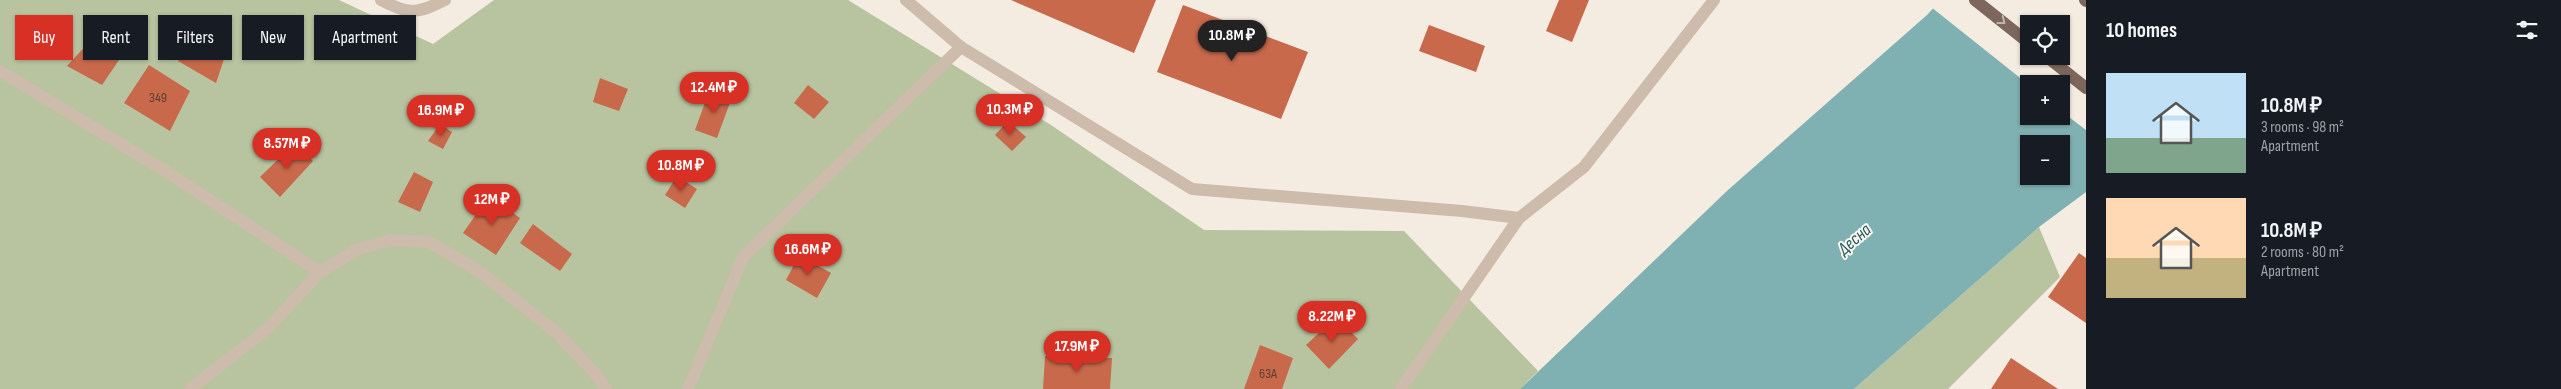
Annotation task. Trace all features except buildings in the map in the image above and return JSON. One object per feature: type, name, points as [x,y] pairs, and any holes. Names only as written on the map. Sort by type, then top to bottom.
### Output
[{"type":"main road","points":[[1975,0],[2020,36]]},
{"type":"main road","points":[[2057,65],[2086,88]]},
{"type":"street","points":[[381,0],[400,10],[423,11],[445,0]]},
{"type":"street","points":[[906,0],[961,47],[1192,189],[1462,211],[1520,218]]},
{"type":"street","points":[[1401,389],[1520,218],[1584,167],[1714,0]]},
{"type":"street","points":[[688,389],[743,257],[961,47]]},
{"type":"street","points":[[0,71],[184,183],[320,272]]},
{"type":"street","points":[[190,389],[267,329],[320,272],[358,249],[391,240],[429,242],[480,272],[557,333],[595,373],[606,389]]},
{"type":"green space","points":[[0,0],[339,0],[371,15],[314,15],[314,60],[416,60],[416,36],[433,44],[494,0],[848,0],[1051,125],[1204,230],[1404,231],[1538,371],[1520,389],[0,389]]},
{"type":"green space","points":[[2039,227],[2060,277],[1948,389],[1854,389]]},
{"type":"water","name":"Десна","points":[[1941,0],[2086,0],[2086,192],[2039,227],[1854,389],[1520,389],[1728,190],[1927,15]]},
{"type":"pier","points":[[1937,0],[2086,0],[2086,130],[2070,118],[2070,75],[2020,75],[2020,78],[1931,7]]}]
